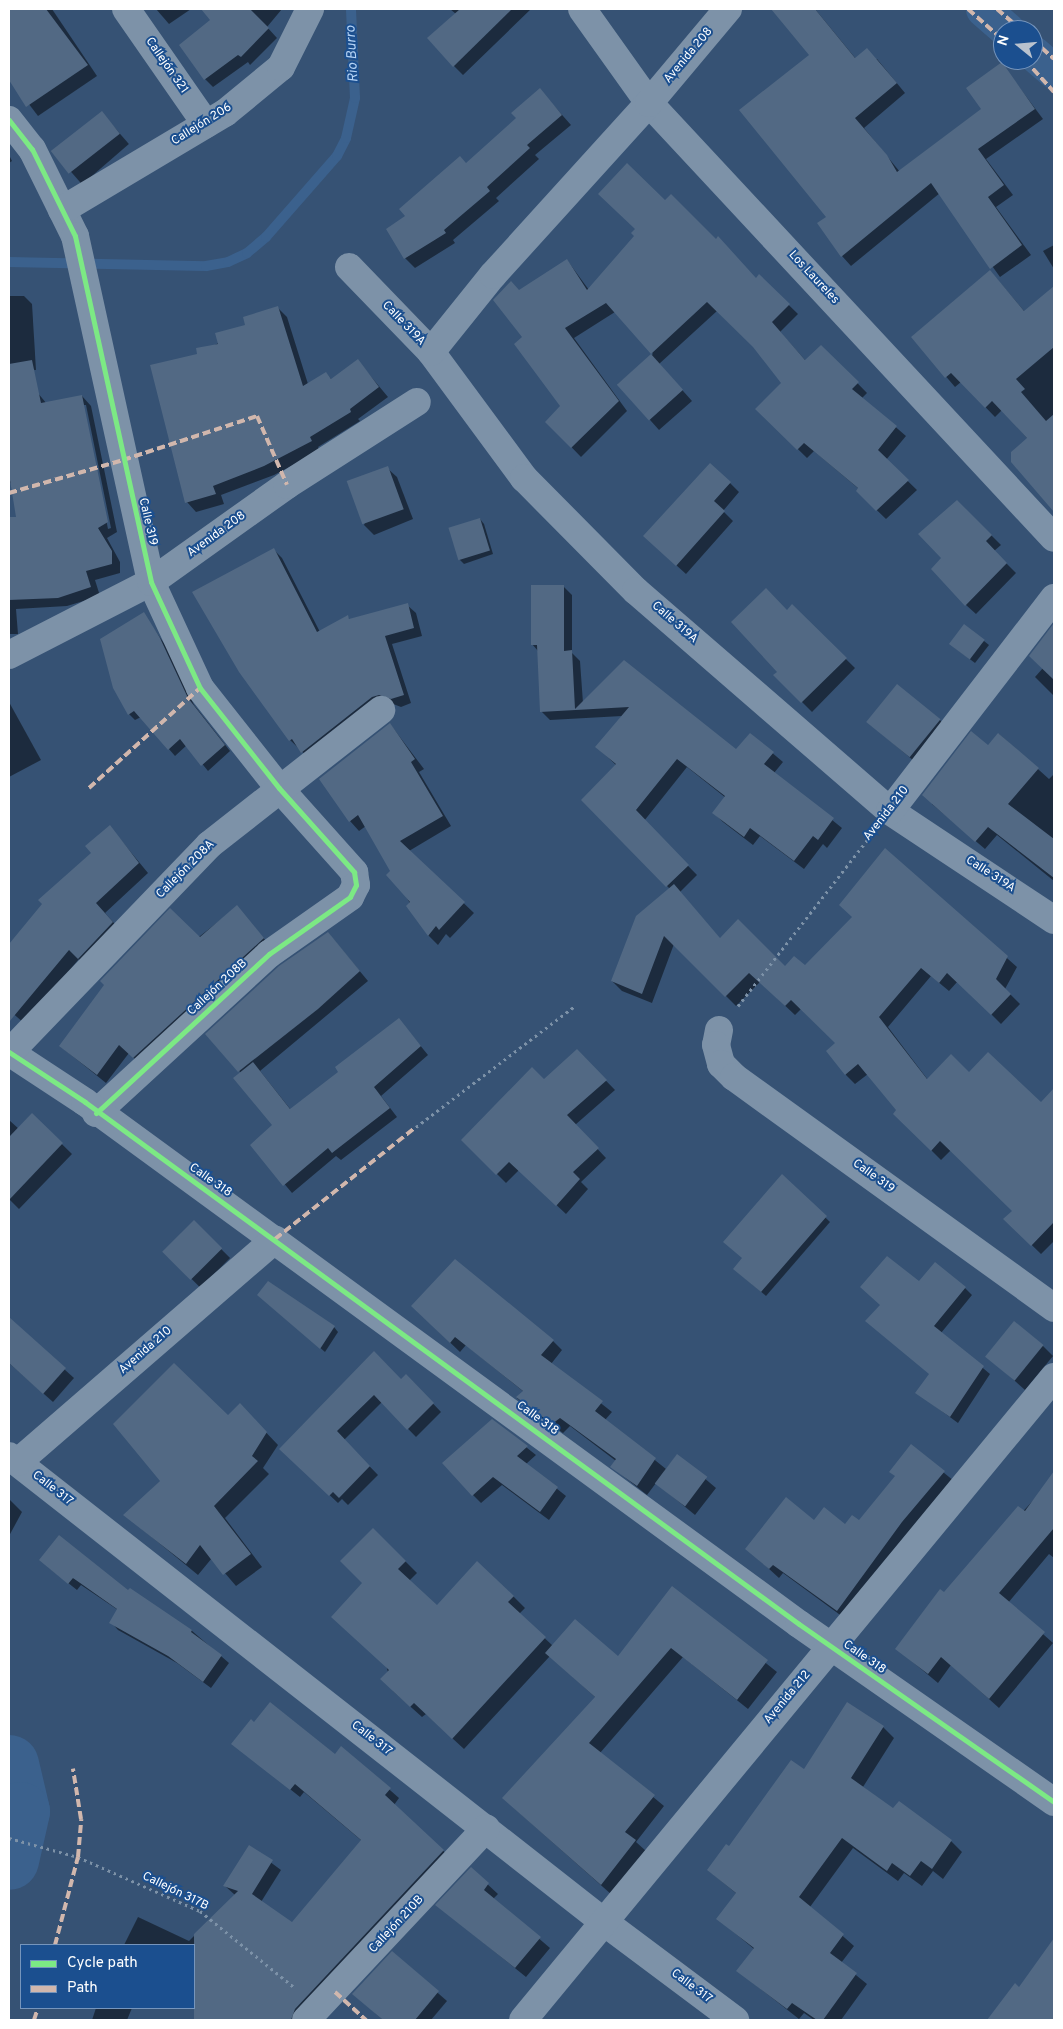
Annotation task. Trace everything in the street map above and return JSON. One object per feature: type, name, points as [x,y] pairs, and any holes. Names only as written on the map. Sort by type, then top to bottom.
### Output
[{"type":"street","name":"Callejón 321","points":[[126,9],[206,124]]},
{"type":"street","name":"Callejón 206","points":[[62,210],[225,113],[281,66],[310,9]]},
{"type":"street","name":"Los Laureles","points":[[582,9],[649,102],[1054,538]]},
{"type":"street","name":"Avenida 208","points":[[431,352],[493,274],[649,102],[728,9]]},
{"type":"street","name":"Calle 319","points":[[9,120],[32,149],[75,236],[89,307],[151,582],[200,688],[279,788],[354,872],[356,885]]},
{"type":"street","name":"Calle 319A","points":[[349,267],[431,352],[524,478],[636,591],[890,811],[1054,920]]},
{"type":"street","name":"Avenida 208","points":[[9,655],[151,582],[286,485],[417,402]]},
{"type":"street","name":"Avenida 210","points":[[890,811],[1054,598]]},
{"type":"street","name":"Callejón 208A","points":[[9,1052],[209,845],[279,788],[381,710]]},
{"type":"street","name":"Callejón 208B","points":[[96,1112],[269,954],[350,897],[356,885]]},
{"type":"street","name":"Calle 319","points":[[719,1030],[716,1045],[721,1064],[734,1076],[1054,1308]]},
{"type":"street","name":"Calle 318","points":[[9,1052],[85,1102],[96,1112],[275,1239],[831,1647],[1053,1798]]},
{"type":"street","name":"Avenida 210","points":[[13,1459],[275,1239]]},
{"type":"street","name":"Avenida 212","points":[[524,2020],[1054,1377]]},
{"type":"street","name":"Calle 317","points":[[13,1459],[604,1922],[735,2020]]},
{"type":"street","name":"Callejón 210B","points":[[312,2014],[486,1828]]},
{"type":"path","points":[[416,1127],[576,1005]]},
{"type":"building","points":[[9,9],[46,9],[88,65],[26,107],[9,80]]},
{"type":"building","points":[[201,9],[250,9],[269,28],[241,57],[238,55],[204,80],[179,45],[210,20]]},
{"type":"building","points":[[460,9],[512,9],[453,67],[427,38]]},
{"type":"building","points":[[771,9],[815,9],[855,58],[867,48],[897,83],[855,118],[887,155],[897,172],[981,109],[966,88],[993,68],[1008,70],[1035,109],[978,149],[1004,185],[988,197],[1022,245],[990,269],[931,183],[841,257],[817,223],[826,217],[739,110],[809,55]]},
{"type":"building","points":[[540,88],[562,115],[527,145],[530,148],[487,187],[490,191],[444,230],[446,233],[404,259],[386,229],[405,216],[399,209],[460,156],[466,163],[516,118],[511,113]]},
{"type":"building","points":[[102,111],[120,134],[69,174],[51,151]]},
{"type":"building","points":[[627,163],[665,200],[671,194],[716,239],[718,236],[756,278],[759,274],[790,304],[772,322],[805,360],[821,345],[859,382],[852,389],[897,426],[878,450],[909,480],[876,511],[856,491],[858,488],[804,443],[797,450],[755,409],[781,383],[753,347],[707,302],[651,354],[606,303],[565,328],[619,401],[571,448],[545,422],[560,406],[514,344],[522,337],[493,300],[511,281],[519,290],[567,259],[587,290],[634,236],[631,233],[635,229],[598,194]]},
{"type":"building","points":[[990,270],[1024,311],[1054,286],[1054,347],[1016,379],[1025,389],[1021,392],[1046,421],[1054,414],[1054,512],[1011,462],[1011,452],[1027,438],[992,401],[985,408],[951,373],[945,378],[911,337]]},
{"type":"building","points":[[278,306],[303,386],[326,372],[331,379],[358,359],[379,387],[350,409],[351,412],[310,437],[312,441],[264,466],[213,486],[216,494],[185,503],[150,365],[197,354],[196,348],[218,344],[215,333],[245,325],[243,317]]},
{"type":"building","points":[[651,354],[683,390],[649,420],[617,385]]},
{"type":"building","points":[[32,360],[41,403],[82,395],[108,522],[98,528],[112,551],[112,564],[86,571],[91,587],[58,598],[9,600],[9,517],[16,517],[9,474],[9,364]]},
{"type":"building","points":[[710,463],[731,482],[714,501],[725,511],[676,566],[643,536]]},
{"type":"building","points":[[388,466],[404,509],[362,524],[347,481]]},
{"type":"building","points":[[957,500],[992,535],[986,541],[1007,563],[965,606],[931,569],[941,558],[918,534]]},
{"type":"building","points":[[480,518],[490,551],[458,560],[448,528]]},
{"type":"building","points":[[274,548],[317,632],[348,615],[349,619],[408,603],[414,628],[385,636],[404,695],[391,699],[379,695],[372,697],[301,753],[292,739],[289,741],[239,672],[192,592]]},
{"type":"building","points":[[531,585],[564,585],[564,651],[572,650],[575,709],[624,660],[736,749],[750,733],[774,752],[764,764],[834,818],[818,840],[813,836],[794,861],[750,828],[744,837],[712,813],[725,796],[677,759],[636,810],[689,865],[666,887],[581,800],[616,764],[595,747],[629,707],[540,712],[537,645],[531,645]]},
{"type":"building","points":[[766,588],[787,610],[792,604],[847,658],[801,703],[773,675],[777,672],[731,622]]},
{"type":"building","points":[[144,612],[160,638],[188,698],[225,745],[201,766],[180,739],[168,750],[134,711],[128,715],[113,688],[100,639]]},
{"type":"building","points":[[1054,623],[1054,680],[1029,656]]},
{"type":"building","points":[[964,624],[985,640],[970,660],[949,644]]},
{"type":"building","points":[[897,684],[941,719],[910,757],[866,722]]},
{"type":"building","points":[[390,723],[415,759],[411,762],[443,816],[400,841],[465,902],[439,930],[436,926],[428,936],[406,906],[410,902],[386,875],[390,871],[358,815],[349,822],[319,779]]},
{"type":"building","points":[[971,731],[988,745],[998,733],[1039,768],[1008,804],[1054,839],[1054,878],[988,827],[975,842],[922,795]]},
{"type":"building","points":[[110,825],[139,863],[96,903],[113,922],[78,959],[69,950],[9,1022],[9,944],[42,904],[38,900],[91,853],[85,846]]},
{"type":"building","points":[[885,848],[1008,956],[996,979],[1011,994],[991,1015],[947,973],[939,983],[921,968],[879,1017],[927,1079],[951,1054],[969,1072],[988,1052],[1041,1102],[1054,1088],[1054,1222],[1031,1246],[1003,1219],[1012,1211],[940,1141],[931,1151],[893,1114],[896,1110],[858,1064],[845,1075],[826,1051],[835,1043],[791,1000],[785,1006],[749,973],[725,997],[664,936],[642,994],[611,981],[636,916],[674,884],[720,938],[738,919],[785,966],[794,956],[805,965],[852,917],[839,905]]},
{"type":"building","points":[[237,905],[264,938],[133,1058],[119,1045],[97,1075],[59,1046],[104,985],[100,981],[170,908],[200,937]]},
{"type":"building","points":[[328,932],[360,971],[318,1009],[238,1072],[205,1034],[279,966]]},
{"type":"building","points":[[399,1018],[421,1046],[374,1087],[390,1108],[332,1153],[328,1148],[283,1186],[250,1145],[272,1125],[233,1078],[253,1062],[290,1109],[338,1072],[335,1067]]},
{"type":"building","points":[[577,1049],[607,1080],[567,1115],[599,1148],[573,1172],[580,1179],[556,1206],[509,1162],[496,1175],[461,1140],[532,1067],[544,1079]]},
{"type":"building","points":[[32,1113],[63,1143],[9,1200],[9,1137]]},
{"type":"building","points":[[782,1174],[827,1216],[761,1292],[733,1269],[742,1258],[723,1242]]},
{"type":"building","points":[[194,1220],[222,1248],[190,1280],[162,1252]]},
{"type":"building","points":[[887,1256],[919,1281],[935,1262],[966,1287],[934,1326],[984,1366],[950,1417],[915,1393],[929,1374],[865,1321],[880,1305],[860,1287]]},
{"type":"building","points":[[455,1259],[554,1340],[541,1355],[603,1401],[595,1411],[656,1458],[637,1486],[610,1467],[616,1459],[560,1418],[552,1424],[516,1397],[523,1391],[455,1337],[450,1343],[411,1306]]},
{"type":"building","points":[[268,1281],[335,1326],[320,1349],[257,1295]]},
{"type":"building","points":[[9,1317],[66,1368],[43,1394],[9,1363]]},
{"type":"building","points":[[1014,1321],[1044,1345],[1015,1381],[985,1357]]},
{"type":"building","points":[[374,1351],[401,1379],[406,1374],[434,1403],[407,1430],[374,1395],[337,1431],[370,1466],[339,1498],[333,1492],[329,1496],[279,1449]]},
{"type":"building","points":[[174,1363],[228,1415],[240,1403],[267,1432],[252,1456],[258,1461],[214,1506],[251,1554],[223,1575],[200,1545],[186,1564],[123,1515],[160,1481],[113,1424]]},
{"type":"building","points":[[492,1419],[528,1446],[517,1456],[558,1487],[540,1512],[493,1477],[472,1496],[442,1463]]},
{"type":"building","points":[[911,1444],[945,1471],[902,1522],[837,1611],[773,1565],[769,1569],[745,1549],[786,1497],[814,1520],[824,1507],[845,1524],[852,1515],[859,1520],[895,1476],[889,1472]]},
{"type":"building","points":[[677,1454],[707,1477],[685,1506],[655,1484]]},
{"type":"building","points":[[1054,1471],[1054,1528],[999,1593],[1045,1632],[989,1699],[941,1657],[928,1674],[895,1649],[940,1589],[944,1592],[1018,1506],[1025,1511]]},
{"type":"building","points":[[373,1528],[406,1561],[398,1569],[437,1605],[477,1561],[514,1596],[508,1602],[546,1637],[452,1739],[414,1703],[410,1707],[380,1679],[389,1670],[331,1617],[362,1583],[340,1561]]},
{"type":"building","points":[[59,1535],[128,1590],[130,1588],[192,1630],[191,1632],[222,1655],[203,1682],[168,1656],[109,1623],[117,1609],[73,1578],[68,1584],[39,1560]]},
{"type":"building","points":[[672,1586],[768,1660],[737,1700],[671,1648],[589,1743],[655,1795],[625,1832],[636,1840],[601,1885],[502,1798],[595,1697],[545,1653],[575,1619],[618,1656]]},
{"type":"building","points":[[270,1702],[335,1754],[341,1746],[391,1788],[385,1795],[444,1850],[295,2009],[291,2020],[194,2020],[194,1934],[238,1891],[223,1886],[249,1845],[273,1860],[252,1894],[292,1922],[361,1840],[295,1784],[290,1790],[231,1744],[251,1719],[254,1722]]},
{"type":"building","points":[[847,1702],[884,1726],[851,1778],[893,1808],[899,1801],[952,1840],[932,1869],[921,1861],[910,1876],[892,1863],[887,1871],[842,1838],[799,1897],[844,1934],[830,1953],[857,1973],[823,2020],[817,2020],[792,2003],[787,2009],[736,1971],[754,1948],[716,1919],[736,1893],[707,1870],[726,1844],[729,1846],[791,1760],[804,1769]]},
{"type":"building","points":[[471,1867],[489,1883],[484,1890],[541,1937],[515,1968],[435,1905]]},
{"type":"building","points":[[1054,1938],[1054,2020],[987,2020],[1015,1983],[1019,1987]]},
{"type":"building","points":[[392,1951],[439,1991],[415,2020],[383,2020],[352,1994]]},
{"type":"waterway","name":"Rio Burro","points":[[9,262],[206,266],[228,262],[247,253],[266,237],[337,156],[346,138],[355,98],[351,9]]},
{"type":"waterway","points":[[983,9],[996,20]]},
{"type":"waterway","points":[[1043,62],[1054,71]]},
{"type":"waterway","points":[[9,1764],[20,1811],[9,1860]]},
{"type":"marked path","points":[[968,9],[993,31]]},
{"type":"marked path","points":[[997,9],[1010,20]]},
{"type":"marked path","points":[[1043,49],[1054,59]]},
{"type":"marked path","points":[[1034,70],[1054,92]]},
{"type":"marked path","points":[[9,493],[123,460],[257,416],[287,485]]},
{"type":"marked path","points":[[89,788],[200,688]]},
{"type":"marked path","points":[[275,1239],[416,1127]]},
{"type":"marked path","points":[[55,1944],[78,1857],[81,1819],[73,1769]]},
{"type":"marked path","points":[[335,1992],[366,2020]]},
{"type":"marked path","points":[[34,2020],[38,2009]]},
{"type":"cycle path","points":[[9,120],[32,149],[75,236],[151,582],[200,688],[279,788],[354,872],[356,885],[350,897],[269,954],[96,1113]]},
{"type":"cycle path","points":[[9,1052],[85,1102],[799,1624],[1054,1802]]}]
